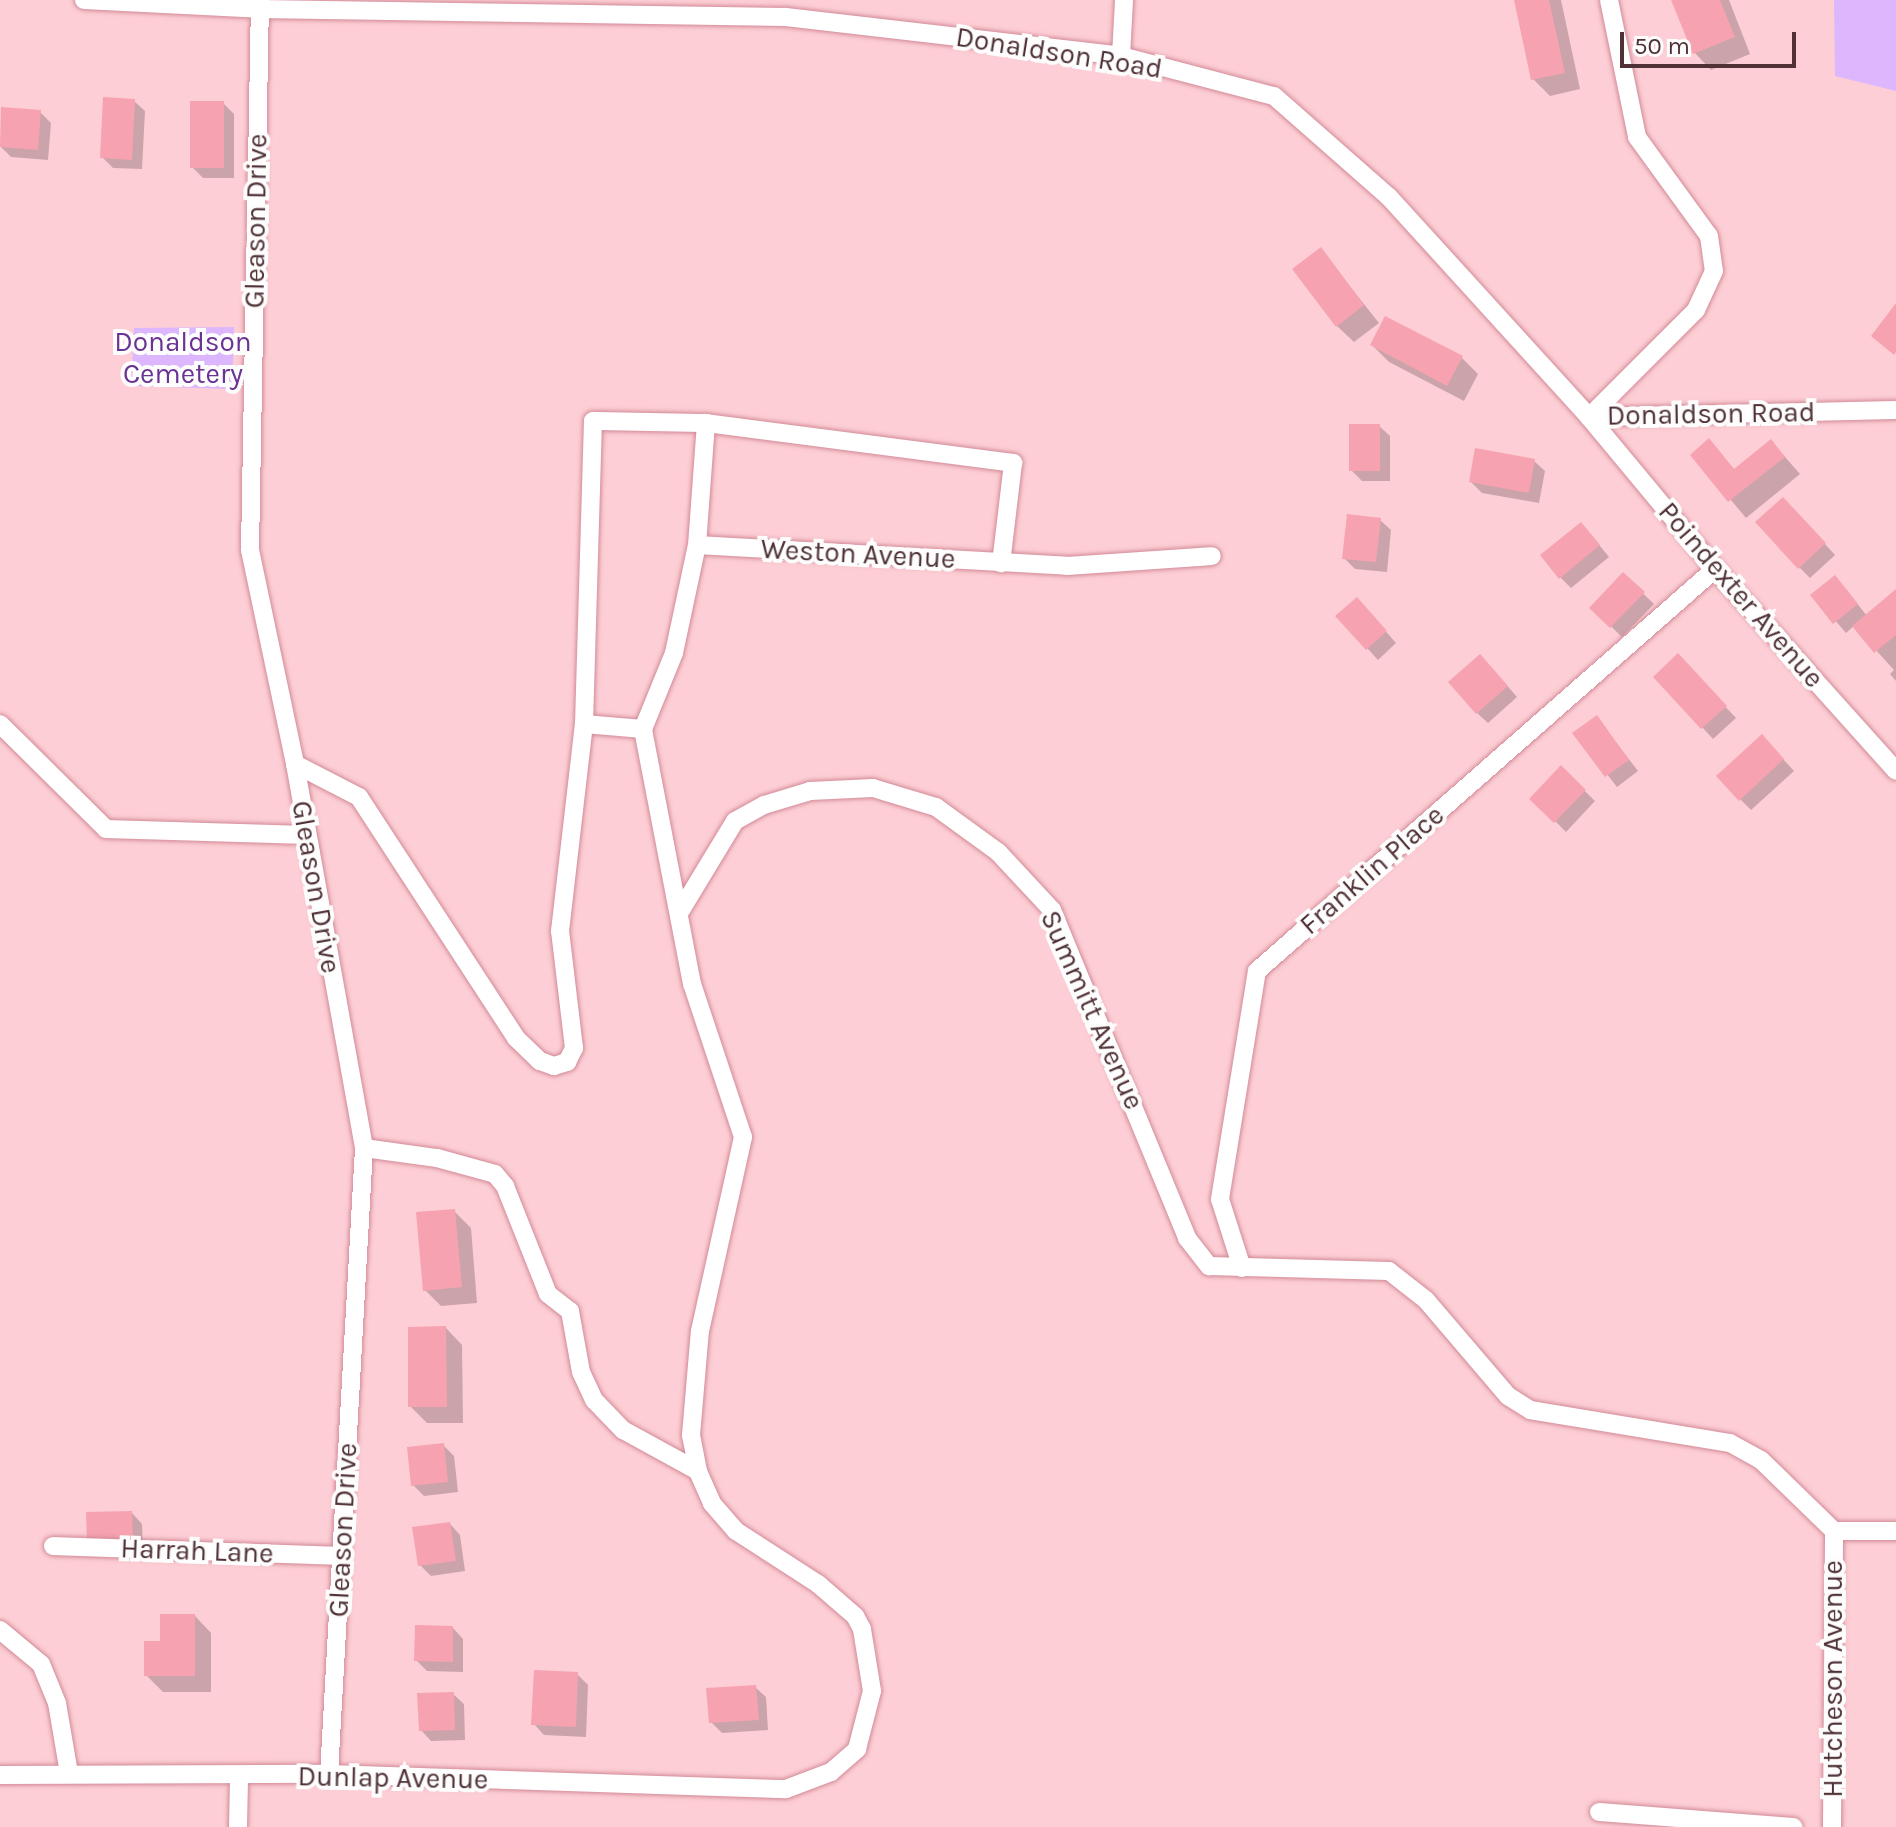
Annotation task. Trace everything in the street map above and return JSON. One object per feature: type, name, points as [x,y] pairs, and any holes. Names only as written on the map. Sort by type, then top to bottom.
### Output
[{"type":"street","name":"Donaldson Road","points":[[84,0],[786,9],[1121,56],[1274,96],[1389,197],[1589,417],[1896,410]]},
{"type":"street","points":[[1121,56],[1124,0]]},
{"type":"street","points":[[1589,417],[1696,310],[1714,271],[1709,236],[1637,137],[1609,0]]},
{"type":"street","name":"Gleason Drive","points":[[259,4],[250,550],[295,764],[364,1148],[329,1774]]},
{"type":"street","name":"Poindexter Avenue","points":[[1589,417],[1715,569],[1896,771]]},
{"type":"street","points":[[295,764],[359,797],[516,1038],[540,1061],[554,1066],[567,1062],[574,1048],[560,931],[584,724],[593,421],[706,423],[1013,463],[1001,563]]},
{"type":"street","points":[[698,1471],[691,1435],[698,1344],[743,1137],[692,984],[681,910],[660,839],[643,729],[674,653],[697,545],[706,423]]},
{"type":"street","name":"Weston Avenue","points":[[697,545],[1067,566],[1212,556]]},
{"type":"street","name":"Franklin Place","points":[[1242,1268],[1220,1199],[1257,971],[1715,569]]},
{"type":"street","points":[[0,724],[106,829],[306,835]]},
{"type":"street","points":[[584,724],[643,729]]},
{"type":"street","name":"Summitt Avenue","points":[[681,910],[735,821],[786,797],[873,788],[936,807],[970,827],[1052,910],[1187,1238],[1209,1266],[1389,1271],[1426,1300],[1475,1362],[1519,1404],[1548,1416],[1730,1443],[1761,1460],[1834,1531]]},
{"type":"street","points":[[364,1148],[437,1158],[495,1174],[505,1186],[548,1294],[570,1311],[581,1372],[594,1400],[623,1430],[698,1471]]},
{"type":"street","name":"Dunlap Avenue","points":[[0,1775],[69,1773],[239,1778],[329,1774],[786,1789],[831,1772],[857,1749],[872,1691],[862,1629],[844,1605],[818,1584],[736,1531],[712,1503],[698,1471]]},
{"type":"street","points":[[1834,1531],[1896,1531]]},
{"type":"street","name":"Hutcheson Avenue","points":[[1832,1827],[1834,1531]]},
{"type":"street","name":"Harrah Lane","points":[[53,1546],[341,1556]]},
{"type":"street","points":[[0,1630],[41,1664],[57,1703],[69,1773]]},
{"type":"street","points":[[238,1827],[239,1778]]},
{"type":"street","points":[[1599,1812],[1793,1827]]},
{"type":"green space","points":[[1834,0],[1896,0],[1896,91],[1835,76]]},
{"type":"green space","name":"Donaldson Cemetery","points":[[234,327],[232,389],[131,386],[134,328]]},
{"type":"building","points":[[1514,0],[1549,0],[1565,73],[1531,80]]},
{"type":"building","points":[[1671,0],[1720,0],[1735,37],[1693,54]]},
{"type":"building","points":[[103,97],[135,99],[132,160],[100,158]]},
{"type":"building","points":[[190,101],[224,101],[224,168],[190,168]]},
{"type":"building","points":[[1,107],[41,110],[38,150],[0,147]]},
{"type":"building","points":[[1321,247],[1364,305],[1336,327],[1292,269]]},
{"type":"building","points":[[1896,303],[1896,352],[1894,355],[1871,336]]},
{"type":"building","points":[[1385,316],[1463,356],[1447,386],[1370,345]]},
{"type":"building","points":[[1349,424],[1380,424],[1380,471],[1349,471]]},
{"type":"building","points":[[1709,438],[1734,469],[1771,439],[1785,457],[1728,502],[1690,455]]},
{"type":"building","points":[[1475,448],[1535,459],[1529,493],[1469,482]]},
{"type":"building","points":[[1783,497],[1826,543],[1798,569],[1755,522]]},
{"type":"building","points":[[1347,514],[1381,518],[1376,562],[1342,559]]},
{"type":"building","points":[[1581,522],[1600,545],[1559,579],[1540,555]]},
{"type":"building","points":[[1623,572],[1645,592],[1610,628],[1589,608]]},
{"type":"building","points":[[1835,575],[1858,604],[1833,624],[1810,595]]},
{"type":"building","points":[[1896,589],[1896,635],[1874,653],[1852,626]]},
{"type":"building","points":[[1357,597],[1387,631],[1366,650],[1335,616]]},
{"type":"building","points":[[1678,653],[1727,706],[1701,729],[1653,677]]},
{"type":"building","points":[[1480,654],[1508,686],[1476,714],[1448,682]]},
{"type":"building","points":[[1597,715],[1629,760],[1605,777],[1572,733]]},
{"type":"building","points":[[1762,734],[1784,759],[1739,801],[1716,776]]},
{"type":"building","points":[[1561,765],[1586,790],[1554,823],[1529,799]]},
{"type":"building","points":[[455,1209],[462,1287],[423,1291],[416,1212]]},
{"type":"building","points":[[446,1326],[447,1407],[408,1407],[408,1327]]},
{"type":"building","points":[[444,1443],[448,1482],[411,1486],[407,1447]]},
{"type":"building","points":[[132,1511],[133,1541],[87,1541],[86,1512]]},
{"type":"building","points":[[450,1522],[456,1561],[418,1566],[412,1527]]},
{"type":"building","points":[[160,1614],[195,1614],[195,1676],[144,1676],[144,1641],[160,1641]]},
{"type":"building","points":[[415,1625],[453,1626],[453,1662],[414,1661]]},
{"type":"building","points":[[534,1670],[578,1672],[576,1727],[531,1725]]},
{"type":"building","points":[[756,1685],[759,1720],[709,1723],[706,1688]]},
{"type":"building","points":[[454,1692],[455,1730],[419,1731],[417,1693]]}]
